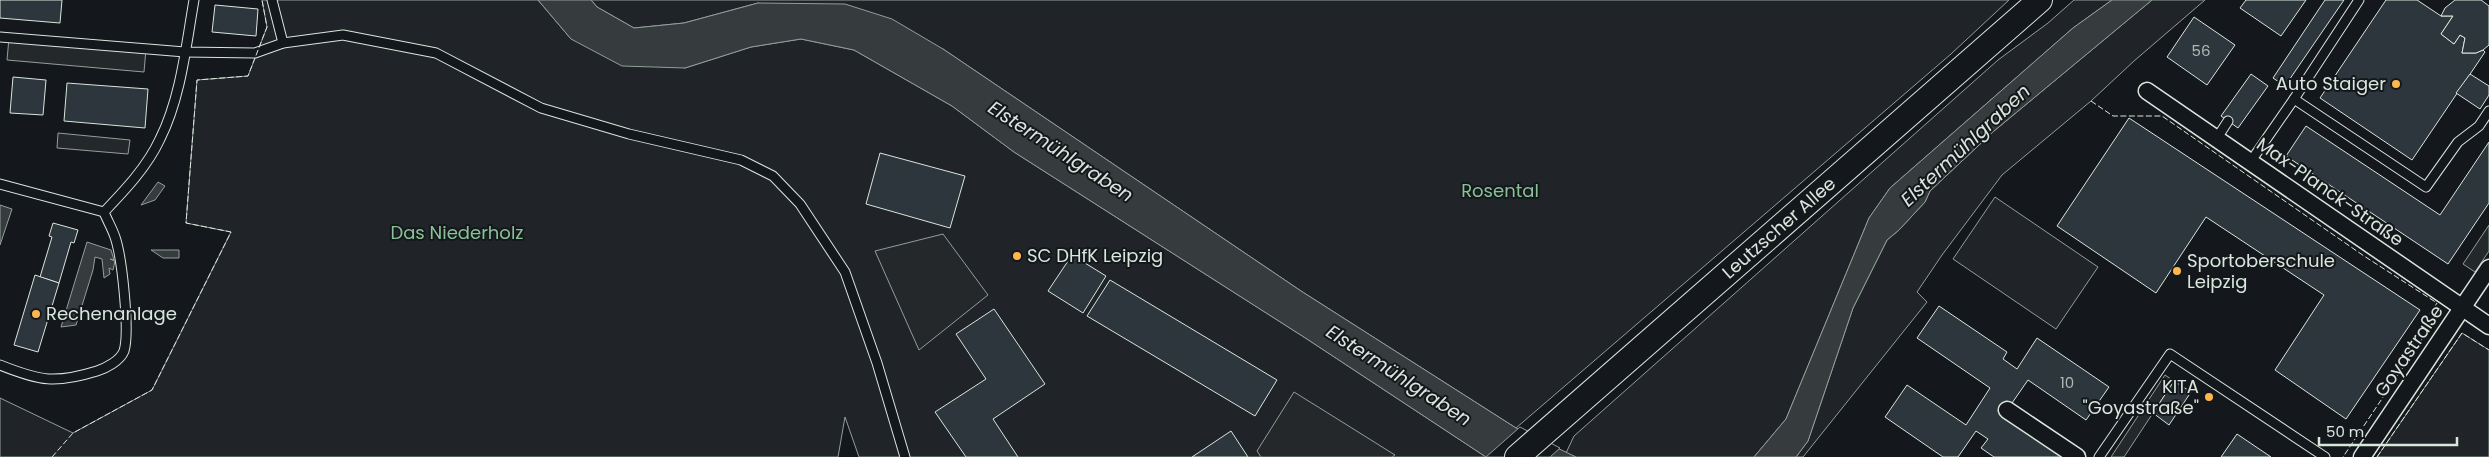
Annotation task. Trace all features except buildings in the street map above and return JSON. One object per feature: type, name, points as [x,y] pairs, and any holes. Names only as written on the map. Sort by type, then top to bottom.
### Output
[{"type":"main road","name":"Leutzscher Allee","points":[[1517,457],[2040,0]]},
{"type":"street","name":"Max-Planck-Straße","points":[[2147,91],[2489,326]]},
{"type":"street","name":"Goyastraße","points":[[2362,457],[2489,268]]},
{"type":"street","points":[[2007,410],[2076,457]]},
{"type":"lane","points":[[104,212],[132,183],[160,139],[175,97],[194,0]]},
{"type":"lane","points":[[272,0],[283,43]]},
{"type":"lane","points":[[2251,162],[2359,0]]},
{"type":"lane","points":[[0,37],[185,52],[255,53],[283,43],[343,35],[436,53],[541,108],[629,134],[741,160],[773,176],[800,204],[844,272],[878,363],[904,457]]},
{"type":"lane","points":[[2294,100],[2426,187],[2458,142],[2478,126],[2489,111]]},
{"type":"lane","points":[[2217,138],[2228,121]]},
{"type":"lane","points":[[0,184],[104,212]]},
{"type":"lane","points":[[0,366],[27,376],[46,379],[71,379],[107,368],[123,353],[126,337],[122,276],[115,238],[104,212]]},
{"type":"lane","points":[[2099,457],[2170,354],[2325,457]]},
{"type":"green space","name":"Das Niederholz","points":[[262,0],[538,0],[571,39],[685,68],[751,47],[801,39],[854,50],[952,106],[1014,152],[1307,339],[1486,457],[859,457],[845,417],[838,457],[0,457],[0,398],[73,433],[152,390],[231,232],[186,223],[197,80],[248,76],[267,27]]},
{"type":"green space","name":"Rosental","points":[[591,0],[2009,0],[1951,54],[1516,428],[1301,291],[943,49],[758,3],[684,23],[634,28],[597,7]]},
{"type":"green space","points":[[2074,0],[2112,0],[2073,28],[1890,188],[1869,218],[1786,419],[1754,457],[1576,457],[1566,453],[1574,436],[1998,60],[2048,23]]},
{"type":"green space","points":[[2152,0],[2205,0],[2091,101],[2002,175],[1942,255],[1917,292],[1927,302],[1803,457],[1796,457],[1808,441],[1853,308],[1887,240],[1925,202],[1930,191],[1994,131]]},
{"type":"green space","points":[[1995,197],[2098,267],[2056,329],[1953,259]]},
{"type":"green space","points":[[2462,333],[2489,350],[2489,457],[2377,457]]},
{"type":"shaded area","points":[[9,38],[146,49],[144,72],[7,60]]},
{"type":"shaded area","points":[[58,133],[130,140],[128,154],[57,148]]},
{"type":"shaded area","points":[[2489,225],[2489,251],[2475,272],[2463,264]]},
{"type":"shaded area","points":[[943,234],[988,295],[919,350],[875,251]]},
{"type":"shaded area","points":[[2165,375],[2174,381],[2124,457],[2111,457]]},
{"type":"shaded area","points":[[1294,392],[1395,455],[1392,457],[1261,457],[1257,451]]},
{"type":"water","name":"Elstermühlgraben","points":[[538,0],[591,0],[597,7],[634,28],[684,23],[758,3],[845,4],[892,19],[943,49],[1301,291],[1516,428],[1576,457],[1486,457],[1307,339],[1014,152],[952,106],[854,50],[801,39],[751,47],[685,68],[622,66],[571,39]]},
{"type":"water","name":"Elstermühlgraben","points":[[2112,0],[2152,0],[1994,131],[1930,191],[1925,202],[1887,240],[1853,308],[1808,441],[1796,457],[1754,457],[1786,419],[1869,218],[1890,188],[2073,28]]},
{"type":"water","points":[[158,182],[165,186],[155,200],[141,205]]},
{"type":"water","points":[[0,205],[12,209],[0,245]]},
{"type":"water","points":[[87,242],[111,250],[114,260],[110,259],[115,261],[113,270],[109,268],[110,274],[104,278],[102,259],[95,257],[93,270],[76,325],[61,327]]},
{"type":"water","points":[[151,250],[179,250],[179,258],[163,258]]},
{"type":"pier","points":[[1520,427],[1560,448],[1550,457],[1486,457]]},
{"type":"fence","points":[[52,457],[73,433],[152,390],[231,232],[186,223],[197,80],[248,76],[267,27],[262,0]]},
{"type":"fence","points":[[2091,101],[2113,116],[2162,116],[2364,256],[2437,303],[2430,314],[2436,318],[2343,457]]},
{"type":"fence","points":[[2377,457],[2462,333],[2489,350]]},
{"type":"place","name":"Auto Staiger","points":[[2396,84]]},
{"type":"place","name":"SC DHfK Leipzig","points":[[1017,256]]},
{"type":"place","name":"Sportoberschule Leipzig","points":[[2177,271]]},
{"type":"place","name":"Rechenanlage","points":[[36,314]]},
{"type":"place","name":"KITA \"Goyastraße\"","points":[[2209,397]]}]
